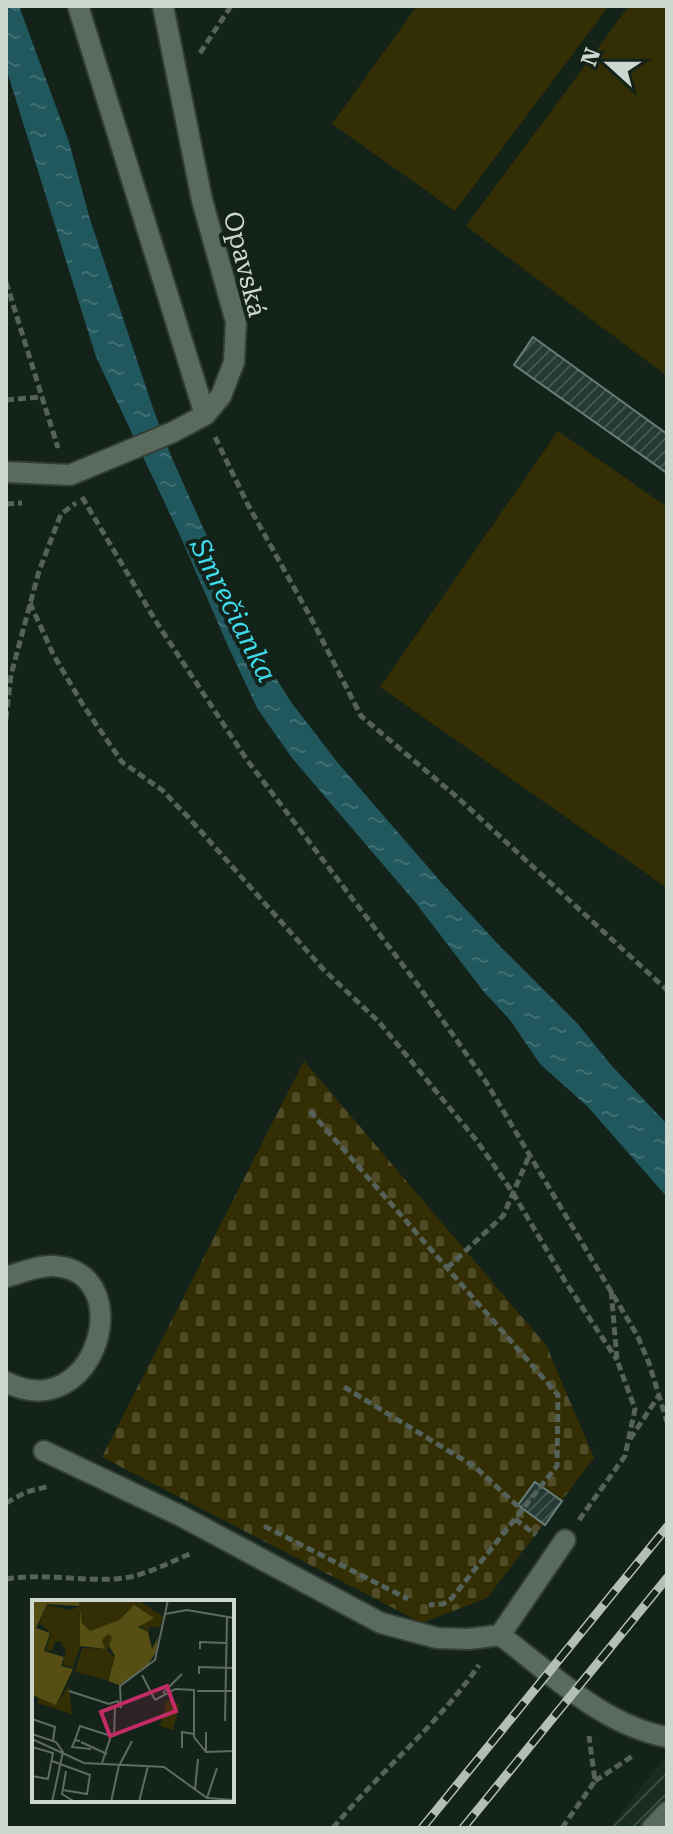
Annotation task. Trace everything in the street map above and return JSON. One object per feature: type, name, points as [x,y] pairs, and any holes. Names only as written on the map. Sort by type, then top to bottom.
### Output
[{"type":"street","points":[[6,472],[76,472],[144,445],[205,415],[78,6]]},
{"type":"street","name":"Opavská","points":[[163,6],[202,200],[236,322],[234,362],[221,396],[205,415]]},
{"type":"street","points":[[6,1277],[39,1267],[55,1266],[71,1270],[86,1280],[96,1293],[101,1320],[94,1349],[82,1371],[67,1383],[50,1390],[32,1391],[6,1382]]},
{"type":"street","points":[[44,1451],[181,1516],[381,1623],[437,1638],[469,1639],[500,1635],[585,1700],[618,1720],[667,1737]]},
{"type":"street","points":[[500,1635],[565,1540]]},
{"type":"street","points":[[652,1828],[667,1812]]},
{"type":"path","points":[[179,83],[231,6]]},
{"type":"path","points":[[6,282],[57,445],[76,472],[83,499],[157,623],[247,760],[418,985],[486,1082],[610,1287],[643,1349],[667,1422]]},
{"type":"path","points":[[6,400],[42,397]]},
{"type":"path","points":[[205,415],[248,505],[361,716],[457,797],[667,990]]},
{"type":"path","points":[[6,719],[11,675],[39,571],[61,514],[83,499]]},
{"type":"path","points":[[30,603],[53,654],[122,762],[162,790],[324,970],[379,1022],[477,1141],[617,1360],[635,1409],[625,1456],[565,1540]]},
{"type":"path","points":[[310,1111],[558,1395],[557,1466],[452,1598],[443,1604],[421,1604]]},
{"type":"path","points":[[447,1268],[503,1216],[530,1153]]},
{"type":"path","points":[[610,1287],[617,1360]]},
{"type":"path","points":[[344,1387],[475,1467],[522,1510]]},
{"type":"path","points":[[628,1443],[659,1397]]},
{"type":"path","points":[[259,1523],[412,1601]]},
{"type":"path","points":[[6,1579],[70,1576],[116,1579],[149,1571],[198,1551],[237,1546]]},
{"type":"path","points":[[333,1828],[360,1794],[463,1689],[500,1635]]},
{"type":"path","points":[[562,1828],[595,1781],[585,1700]]},
{"type":"shaded area","points":[[667,1754],[667,1828],[610,1828]]},
{"type":"green space","points":[[417,6],[609,6],[455,211],[332,124]]},
{"type":"green space","points":[[629,6],[667,6],[667,376],[466,226]]},
{"type":"green space","points":[[558,431],[667,507],[667,888],[380,687]]},
{"type":"green space","points":[[304,1061],[546,1345],[594,1458],[487,1598],[422,1623],[102,1457]]},
{"type":"water","name":"Smrečianka","points":[[6,6],[19,6],[69,142],[89,216],[154,411],[256,646],[291,702],[338,763],[440,881],[577,1023],[611,1065],[667,1124],[667,1197],[588,1107],[540,1064],[510,1020],[484,992],[415,902],[292,758],[257,708],[96,357],[6,68]]},
{"type":"building","points":[[533,337],[667,434],[667,473],[514,365]]},
{"type":"building","points":[[535,1482],[562,1501],[545,1525],[518,1505]]},
{"type":"railway","points":[[422,1828],[667,1527]]},
{"type":"railway","points":[[463,1828],[667,1578]]}]
